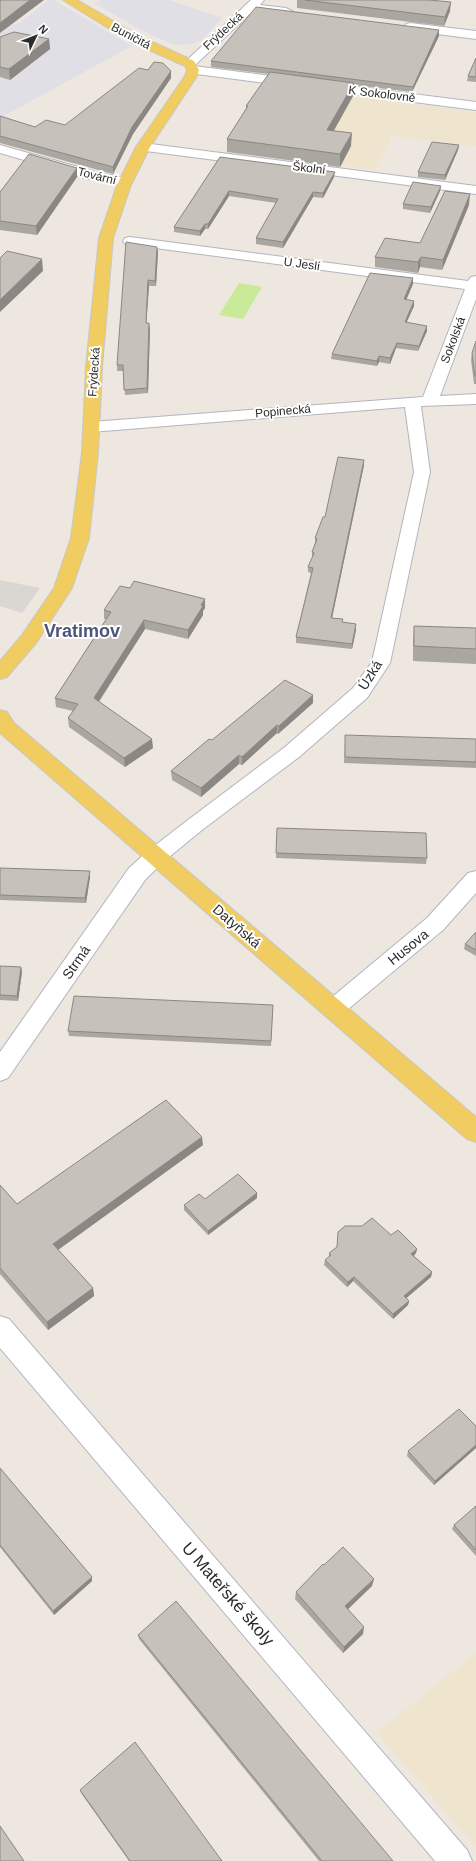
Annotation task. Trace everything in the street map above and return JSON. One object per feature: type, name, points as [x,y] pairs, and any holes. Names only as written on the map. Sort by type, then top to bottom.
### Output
[{"type":"main road","name":"Buničitá","points":[[69,0],[133,38],[192,67]]},
{"type":"main road","name":"Frýdecká","points":[[0,674],[29,639],[63,588],[80,538],[85,506],[106,238],[125,182],[142,147],[191,76],[192,67]]},
{"type":"main road","name":"Datyňská","points":[[0,717],[7,728],[476,1132]]},
{"type":"street","name":"Frýdecká","points":[[192,67],[200,53],[254,3]]},
{"type":"street","points":[[254,3],[296,13]]},
{"type":"street","points":[[396,25],[476,35]]},
{"type":"street","name":"K Sokolovně","points":[[192,67],[476,106]]},
{"type":"street","name":"Školní","points":[[142,147],[476,190]]},
{"type":"street","name":"Tovární","points":[[0,149],[94,176],[125,182]]},
{"type":"street","name":"U Jeslí","points":[[130,240],[475,283]]},
{"type":"street","name":"Sokolská","points":[[421,401],[475,283]]},
{"type":"street","name":"Popinecká","points":[[91,427],[421,401],[476,399]]},
{"type":"street","name":"Úzká","points":[[156,856],[297,747],[360,693],[381,663],[422,472],[421,401]]},
{"type":"street","name":"Strmá","points":[[0,1071],[137,874],[156,856]]},
{"type":"street","name":"Husova","points":[[333,1009],[435,924],[476,879]]},
{"type":"street","name":"U Mateřské školy","points":[[0,1328],[456,1861]]},
{"type":"shaded area","points":[[49,0],[54,0],[132,46],[0,118],[0,22],[16,25]]},
{"type":"shaded area","points":[[102,0],[169,0],[222,18],[202,40],[193,44],[177,45],[141,30],[94,3]]},
{"type":"shaded area","points":[[350,96],[476,112],[476,146],[392,136],[375,170],[224,150],[248,117]]},
{"type":"shaded area","points":[[0,580],[40,588],[22,613],[0,606]]},
{"type":"shaded area","points":[[476,1653],[476,1847],[377,1733]]},
{"type":"green space","points":[[239,283],[262,287],[243,319],[219,315]]},
{"type":"building","points":[[0,0],[30,0],[0,23]]},
{"type":"building","points":[[305,0],[429,0],[451,2],[445,17]]},
{"type":"building","points":[[256,7],[439,30],[413,87],[211,61]]},
{"type":"building","points":[[14,32],[49,39],[9,69],[0,67],[0,37]]},
{"type":"building","points":[[476,58],[476,77],[468,76]]},
{"type":"building","points":[[154,62],[163,63],[171,71],[132,127],[113,167],[0,136],[0,116],[35,127],[46,120],[65,125],[139,68],[148,70]]},
{"type":"building","points":[[270,72],[354,83],[327,130],[352,133],[340,154],[227,139],[248,106],[246,106]]},
{"type":"building","points":[[432,142],[459,145],[445,175],[418,172]]},
{"type":"building","points":[[29,154],[77,168],[36,226],[0,221],[0,192]]},
{"type":"building","points":[[220,157],[335,172],[323,193],[313,192],[283,242],[256,238],[278,199],[229,191],[208,224],[205,224],[200,231],[174,227]]},
{"type":"building","points":[[413,182],[441,186],[431,207],[403,204]]},
{"type":"building","points":[[445,191],[470,194],[443,260],[421,257],[418,262],[375,257],[385,238],[420,243]]},
{"type":"building","points":[[126,242],[157,247],[155,281],[148,280],[146,323],[149,323],[147,388],[124,390],[123,365],[117,365]]},
{"type":"building","points":[[7,251],[42,259],[0,300],[0,258]]},
{"type":"building","points":[[370,273],[413,278],[404,299],[414,301],[405,322],[427,326],[419,346],[397,343],[390,358],[379,356],[377,361],[332,354]]},
{"type":"building","points":[[476,341],[476,376],[475,376],[472,353]]},
{"type":"building","points":[[338,457],[364,460],[331,618],[343,619],[342,622],[356,624],[352,644],[296,637],[313,568],[308,567],[314,553],[312,552],[317,539],[315,538],[323,517],[325,517]]},
{"type":"building","points":[[134,581],[205,599],[201,605],[203,606],[188,630],[144,620],[94,698],[152,739],[124,758],[68,718],[78,704],[55,698],[111,612],[104,610],[120,586],[130,588]]},
{"type":"building","points":[[414,626],[476,628],[476,649],[414,646]]},
{"type":"building","points":[[285,680],[313,695],[242,757],[239,755],[201,788],[171,771],[209,739],[212,740]]},
{"type":"building","points":[[345,735],[476,739],[476,762],[345,757]]},
{"type":"building","points":[[277,828],[426,833],[427,858],[276,853]]},
{"type":"building","points":[[0,868],[90,871],[85,898],[0,895]]},
{"type":"building","points":[[476,932],[476,950],[465,944]]},
{"type":"building","points":[[0,966],[21,967],[17,996],[0,995]]},
{"type":"building","points":[[74,996],[273,1005],[271,1041],[68,1031]]},
{"type":"building","points":[[166,1100],[202,1137],[53,1244],[93,1288],[47,1322],[0,1268],[0,1185],[17,1204]]},
{"type":"building","points":[[238,1174],[257,1193],[208,1231],[184,1205],[199,1194],[205,1199]]},
{"type":"building","points":[[372,1218],[391,1235],[398,1230],[417,1249],[411,1254],[432,1272],[404,1296],[409,1301],[393,1314],[354,1277],[348,1282],[325,1260],[331,1255],[329,1253],[337,1247],[338,1232],[345,1226],[362,1226]]},
{"type":"building","points":[[459,1409],[476,1426],[476,1445],[435,1481],[408,1451]]},
{"type":"building","points":[[0,1468],[92,1577],[53,1611],[0,1545]]},
{"type":"building","points":[[476,1506],[476,1550],[454,1525]]},
{"type":"building","points":[[343,1547],[374,1579],[345,1606],[364,1627],[344,1647],[296,1592],[323,1564],[324,1565]]},
{"type":"building","points":[[176,1601],[393,1861],[322,1861],[138,1635]]},
{"type":"building","points":[[135,1742],[222,1861],[130,1861],[80,1790]]},
{"type":"building","points":[[0,1826],[24,1861],[0,1861]]},
{"type":"district","name":"Vratimov","points":[[82,631]]}]
